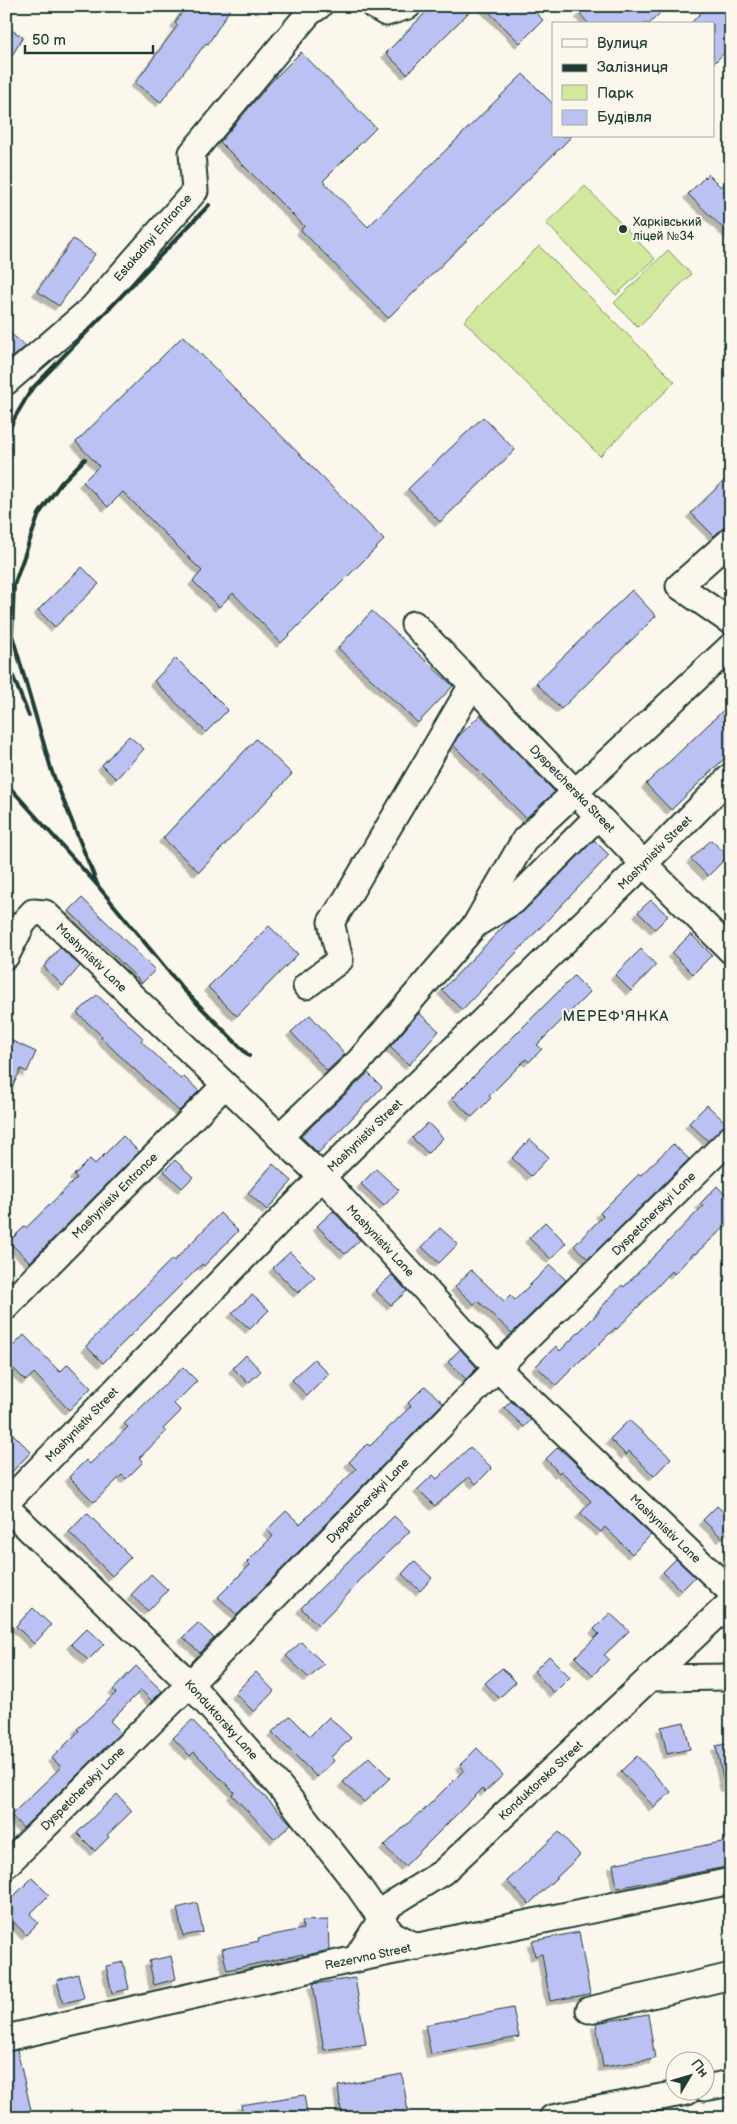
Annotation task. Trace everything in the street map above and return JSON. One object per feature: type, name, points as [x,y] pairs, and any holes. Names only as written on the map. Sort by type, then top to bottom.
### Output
[{"type":"street","name":"Estakadnyi Entrance","points":[[6,382],[92,308],[195,191],[192,152],[309,13],[319,6]]},
{"type":"street","points":[[374,6],[386,14],[408,6]]},
{"type":"street","points":[[731,540],[680,586],[731,622]]},
{"type":"street","name":"Dyspetcherska Street","points":[[414,624],[644,864],[731,951]]},
{"type":"street","points":[[279,1137],[359,1061],[476,924],[525,839],[731,646]]},
{"type":"street","points":[[306,986],[340,960],[331,922],[472,685]]},
{"type":"street","name":"Mashynistiv Street","points":[[6,1502],[322,1178],[644,864],[731,776]]},
{"type":"street","points":[[476,924],[514,901],[598,816]]},
{"type":"street","name":"Mashynistiv Lane","points":[[6,956],[23,923],[33,912],[45,914],[322,1178],[497,1368],[731,1592]]},
{"type":"street","name":"Mashynistiv Entrance","points":[[6,1307],[224,1086]]},
{"type":"street","name":"Dyspetcherskyi Lane","points":[[6,1865],[190,1684],[497,1368],[731,1138]]},
{"type":"street","name":"Konduktorsky Lane","points":[[6,1507],[190,1684],[281,1788],[356,1883],[391,1933],[417,1947]]},
{"type":"street","name":"Konduktorska Street","points":[[356,1959],[390,1905],[443,1872],[731,1602]]},
{"type":"street","points":[[650,1678],[731,1676]]},
{"type":"street","name":"Rezervna Street","points":[[6,2038],[356,1959],[731,1881]]},
{"type":"street","points":[[589,2010],[731,1976]]},
{"type":"street","points":[[714,2086],[731,2083]]},
{"type":"street","points":[[552,2118],[664,2096]]},
{"type":"green space","points":[[585,186],[655,259],[616,295],[546,223]]},
{"type":"green space","points":[[539,246],[675,382],[600,456],[464,321]]},
{"type":"green space","points":[[668,250],[691,274],[638,327],[614,303]]},
{"type":"building","points":[[186,6],[232,6],[208,44],[206,43],[161,102],[135,83],[178,25],[175,23]]},
{"type":"building","points":[[432,6],[475,6],[407,74],[386,53]]},
{"type":"building","points":[[483,6],[529,6],[543,20],[520,43]]},
{"type":"building","points":[[587,6],[667,6],[651,22],[587,22],[580,14]]},
{"type":"building","points":[[708,6],[731,6],[731,46],[714,63],[714,22],[692,22]]},
{"type":"building","points":[[6,27],[23,37],[6,66]]},
{"type":"building","points":[[301,52],[376,128],[323,181],[368,227],[523,74],[552,103],[552,138],[570,138],[388,318],[301,230],[304,226],[220,142],[270,83]]},
{"type":"building","points":[[708,174],[721,187],[731,178],[731,236],[688,194]]},
{"type":"building","points":[[73,239],[95,254],[59,306],[37,291]]},
{"type":"building","points":[[6,330],[26,346],[6,363]]},
{"type":"building","points":[[183,336],[384,540],[281,643],[233,593],[219,607],[193,581],[202,571],[123,492],[108,507],[83,482],[99,466],[76,442]]},
{"type":"building","points":[[483,417],[515,450],[440,522],[408,489]]},
{"type":"building","points":[[731,474],[731,521],[714,536],[691,513]]},
{"type":"building","points":[[82,567],[99,584],[55,627],[38,610]]},
{"type":"building","points":[[632,590],[656,616],[561,709],[536,683]]},
{"type":"building","points":[[372,611],[453,686],[418,723],[338,648]]},
{"type":"building","points":[[176,658],[228,710],[206,732],[154,681]]},
{"type":"building","points":[[731,703],[731,752],[671,810],[646,784]]},
{"type":"building","points":[[480,715],[555,792],[526,818],[453,745],[457,738]]},
{"type":"building","points":[[129,736],[144,749],[116,779],[102,765]]},
{"type":"building","points":[[256,739],[292,774],[199,872],[163,838]]},
{"type":"building","points":[[594,840],[609,855],[462,1010],[442,990],[510,920],[524,911]]},
{"type":"building","points":[[711,840],[728,856],[708,876],[691,859]]},
{"type":"building","points":[[82,898],[155,970],[142,983],[69,911]]},
{"type":"building","points":[[651,900],[668,916],[655,929],[638,912]]},
{"type":"building","points":[[269,926],[298,954],[237,1016],[208,987]]},
{"type":"building","points":[[691,934],[712,955],[693,974],[672,953]]},
{"type":"building","points":[[60,947],[80,966],[63,986],[44,967]]},
{"type":"building","points":[[641,949],[656,965],[631,991],[615,975]]},
{"type":"building","points":[[574,976],[590,992],[537,1045],[542,1049],[529,1062],[526,1059],[489,1096],[491,1098],[472,1117],[452,1098]]},
{"type":"building","points":[[97,995],[143,1038],[141,1041],[181,1079],[184,1077],[199,1091],[179,1111],[77,1013]]},
{"type":"building","points":[[419,1013],[439,1031],[409,1065],[390,1047]]},
{"type":"building","points":[[310,1015],[345,1054],[327,1071],[291,1032]]},
{"type":"building","points":[[6,1038],[36,1052],[27,1072],[21,1069],[6,1100]]},
{"type":"building","points":[[368,1073],[382,1087],[318,1153],[301,1136]]},
{"type":"building","points":[[707,1105],[727,1124],[708,1141],[689,1123]]},
{"type":"building","points":[[428,1123],[443,1138],[428,1153],[412,1138]]},
{"type":"building","points":[[123,1136],[139,1152],[30,1262],[9,1242],[77,1178],[74,1175],[90,1159],[95,1164]]},
{"type":"building","points":[[530,1139],[549,1157],[531,1176],[512,1158]]},
{"type":"building","points":[[673,1144],[689,1159],[588,1259],[574,1246],[603,1216],[600,1213],[639,1174],[641,1175]]},
{"type":"building","points":[[175,1160],[193,1177],[182,1188],[164,1171]]},
{"type":"building","points":[[273,1164],[292,1181],[267,1210],[248,1193]]},
{"type":"building","points":[[376,1169],[399,1190],[384,1206],[361,1184]]},
{"type":"building","points":[[717,1186],[731,1201],[731,1221],[694,1253],[674,1274],[672,1271],[617,1329],[615,1328],[556,1385],[536,1366],[556,1346],[560,1351],[599,1312],[622,1285],[624,1287],[703,1206],[700,1204]]},
{"type":"building","points":[[333,1211],[360,1240],[345,1254],[317,1226]]},
{"type":"building","points":[[220,1213],[238,1231],[204,1266],[202,1264],[103,1363],[86,1346],[172,1259],[174,1261]]},
{"type":"building","points":[[545,1222],[566,1243],[551,1259],[529,1238]]},
{"type":"building","points":[[440,1228],[458,1244],[439,1263],[422,1247]]},
{"type":"building","points":[[290,1252],[315,1277],[298,1293],[273,1268]]},
{"type":"building","points":[[550,1265],[566,1280],[512,1333],[478,1301],[474,1304],[455,1287],[471,1270],[504,1301],[510,1295],[515,1300]]},
{"type":"building","points":[[392,1275],[407,1291],[391,1305],[375,1290]]},
{"type":"building","points":[[252,1295],[269,1310],[250,1329],[232,1313]]},
{"type":"building","points":[[24,1335],[60,1372],[68,1364],[91,1388],[69,1410],[34,1373],[26,1381],[6,1361],[6,1353]]},
{"type":"building","points":[[460,1349],[477,1368],[466,1379],[448,1362]]},
{"type":"building","points":[[246,1355],[261,1371],[248,1383],[233,1368]]},
{"type":"building","points":[[314,1359],[329,1374],[307,1396],[292,1380]]},
{"type":"building","points":[[183,1367],[197,1381],[174,1404],[181,1411],[163,1429],[166,1432],[139,1458],[143,1462],[126,1479],[122,1475],[94,1502],[69,1477],[86,1460],[90,1464],[128,1427],[124,1424]]},
{"type":"building","points":[[425,1386],[443,1403],[237,1615],[218,1597],[250,1565],[247,1562],[273,1536],[267,1530],[286,1511],[300,1524],[356,1469],[349,1462],[367,1444],[370,1446],[411,1406],[408,1403]]},
{"type":"building","points":[[511,1401],[531,1420],[524,1427],[504,1408]]},
{"type":"building","points":[[629,1420],[671,1458],[654,1476],[629,1451],[626,1455],[610,1439]]},
{"type":"building","points":[[6,1427],[31,1452],[6,1478]]},
{"type":"building","points":[[470,1447],[492,1468],[476,1484],[469,1477],[435,1506],[418,1489],[433,1475],[437,1479]]},
{"type":"building","points":[[558,1447],[651,1535],[632,1554],[605,1527],[601,1532],[580,1514],[591,1501],[546,1459]]},
{"type":"building","points":[[717,1506],[731,1519],[731,1528],[722,1538],[703,1520]]},
{"type":"building","points":[[87,1513],[131,1557],[112,1576],[69,1532]]},
{"type":"building","points":[[394,1516],[410,1531],[356,1583],[357,1585],[318,1625],[301,1608]]},
{"type":"building","points":[[676,1559],[695,1577],[681,1591],[663,1572]]},
{"type":"building","points":[[414,1561],[432,1578],[420,1591],[402,1574]]},
{"type":"building","points":[[151,1574],[168,1590],[148,1611],[131,1595]]},
{"type":"building","points":[[33,1608],[51,1625],[34,1644],[16,1626]]},
{"type":"building","points":[[610,1613],[629,1631],[604,1655],[609,1659],[593,1675],[575,1657],[599,1634],[594,1629]]},
{"type":"building","points":[[198,1623],[214,1638],[200,1653],[183,1637]]},
{"type":"building","points":[[87,1628],[104,1644],[88,1660],[71,1644]]},
{"type":"building","points":[[301,1642],[324,1664],[309,1678],[286,1656]]},
{"type":"building","points":[[549,1656],[570,1677],[554,1693],[534,1671]]},
{"type":"building","points":[[136,1666],[162,1691],[152,1701],[141,1690],[110,1721],[121,1732],[23,1828],[11,1815],[61,1767],[52,1758],[79,1731],[77,1729],[116,1693],[113,1690]]},
{"type":"building","points":[[502,1668],[516,1682],[499,1698],[485,1683]]},
{"type":"building","points":[[256,1672],[274,1691],[254,1712],[235,1693]]},
{"type":"building","points":[[290,1716],[310,1736],[329,1717],[351,1738],[331,1757],[334,1761],[317,1777],[272,1732]]},
{"type":"building","points":[[192,1720],[291,1824],[275,1839],[232,1795],[234,1792],[194,1752],[190,1756],[173,1738]]},
{"type":"building","points":[[684,1722],[690,1749],[667,1754],[661,1727]]},
{"type":"building","points":[[731,1743],[731,1786],[725,1787],[716,1746]]},
{"type":"building","points":[[477,1748],[503,1775],[485,1792],[482,1789],[405,1866],[384,1846],[421,1813],[464,1770],[460,1765]]},
{"type":"building","points":[[637,1756],[671,1792],[654,1807],[621,1771]]},
{"type":"building","points":[[369,1757],[390,1778],[364,1802],[343,1782]]},
{"type":"building","points":[[117,1794],[132,1811],[107,1835],[109,1837],[95,1851],[77,1833]]},
{"type":"building","points":[[559,1832],[580,1855],[529,1904],[507,1881]]},
{"type":"building","points":[[731,1840],[731,1866],[617,1888],[613,1864]]},
{"type":"building","points":[[32,1878],[49,1895],[30,1914],[38,1923],[26,1935],[6,1914],[6,1904]]},
{"type":"building","points":[[197,1903],[203,1932],[183,1936],[177,1908]]},
{"type":"building","points":[[328,1920],[329,1950],[227,1970],[222,1949],[259,1941],[258,1938],[303,1929],[302,1921]]},
{"type":"building","points":[[579,1932],[590,1994],[550,2001],[542,1954],[535,1956],[532,1941]]},
{"type":"building","points":[[171,1956],[176,1979],[154,1985],[149,1961]]},
{"type":"building","points":[[123,1962],[129,1989],[112,1993],[106,1966]]},
{"type":"building","points":[[78,1974],[84,1998],[63,2003],[57,1980]]},
{"type":"building","points":[[355,1978],[366,2044],[324,2050],[313,1984]]},
{"type":"building","points":[[513,2008],[519,2037],[431,2054],[425,2025]]},
{"type":"building","points":[[648,2014],[655,2059],[603,2067],[596,2023]]},
{"type":"building","points":[[17,2050],[31,2110],[6,2116],[6,2052]]},
{"type":"building","points":[[402,2074],[408,2112],[375,2118],[342,2118],[338,2086]]},
{"type":"building","points":[[304,2095],[308,2118],[243,2118],[241,2105]]},
{"type":"railway","points":[[6,437],[31,390],[209,205]]},
{"type":"railway","points":[[85,459],[61,483],[39,514],[14,585],[12,635],[52,772],[98,886]]},
{"type":"railway","points":[[6,659],[29,716]]},
{"type":"railway","points":[[6,783],[98,886],[183,989],[249,1056]]},
{"type":"place","name":"Харківський ліцей №34","points":[[623,229]]},
{"type":"district","name":"МЕРЕФ'ЯНКА","points":[[616,1016]]}]
